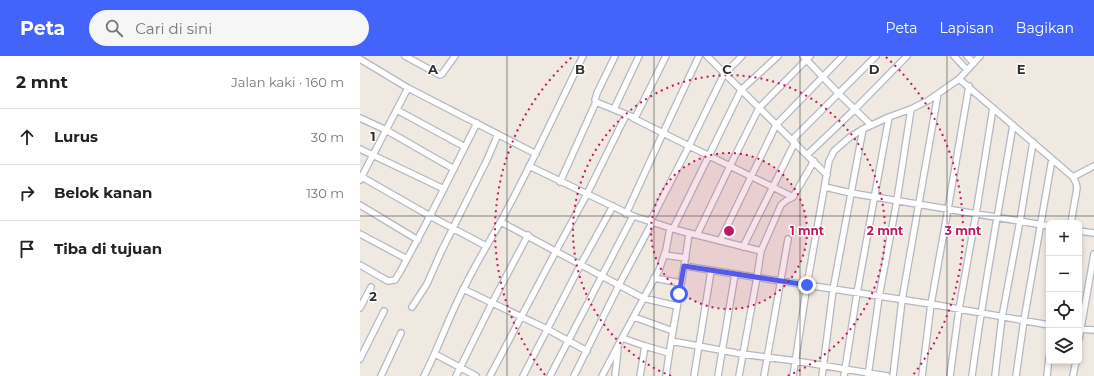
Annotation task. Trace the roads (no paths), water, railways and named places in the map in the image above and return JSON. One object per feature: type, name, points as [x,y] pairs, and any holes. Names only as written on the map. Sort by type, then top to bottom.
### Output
[{"type":"street","points":[[405,56],[440,75],[455,56]]},
{"type":"street","points":[[424,376],[463,289],[536,154],[583,56]]},
{"type":"street","points":[[560,182],[596,102],[594,100],[597,93],[615,56]]},
{"type":"street","points":[[614,109],[639,56]]},
{"type":"street","points":[[633,118],[636,116],[666,56]]},
{"type":"street","points":[[626,214],[699,56]]},
{"type":"street","points":[[707,56],[827,175]]},
{"type":"street","points":[[574,376],[724,74],[742,56]]},
{"type":"street","points":[[602,376],[659,270],[672,228],[710,156],[741,90],[778,56]]},
{"type":"street","points":[[720,242],[776,124],[843,56]]},
{"type":"street","points":[[743,247],[794,141],[876,56]]},
{"type":"street","points":[[807,155],[907,56]]},
{"type":"street","points":[[954,56],[967,70]]},
{"type":"street","points":[[967,56],[974,63]]},
{"type":"street","points":[[793,376],[807,285],[829,161],[834,151],[863,128],[911,109],[929,100],[959,78],[980,56]]},
{"type":"street","points":[[698,235],[759,108],[807,57],[823,77],[854,110],[871,125]]},
{"type":"street","points":[[360,59],[408,88],[536,154]]},
{"type":"street","points":[[959,78],[1073,177],[1077,188],[1072,220]]},
{"type":"street","points":[[922,376],[931,304],[969,86]]},
{"type":"street","points":[[408,88],[360,178],[486,246]]},
{"type":"street","points":[[893,376],[902,300],[938,94]]},
{"type":"street","points":[[596,102],[633,118],[793,197]]},
{"type":"street","points":[[950,376],[959,309],[993,108]]},
{"type":"street","points":[[868,375],[879,297],[911,109]]},
{"type":"street","points":[[397,110],[465,147]]},
{"type":"street","points":[[490,376],[587,194],[626,115]]},
{"type":"street","points":[[844,376],[857,293],[889,117]]},
{"type":"street","points":[[360,118],[386,130],[454,169]]},
{"type":"street","points":[[360,264],[388,281],[395,280],[418,240],[477,123]]},
{"type":"street","points":[[972,376],[980,313],[998,218],[1013,125]]},
{"type":"street","points":[[822,376],[833,290],[863,128]]},
{"type":"street","points":[[412,306],[427,284],[498,134]]},
{"type":"street","points":[[995,376],[1002,317],[1033,142]]},
{"type":"street","points":[[360,149],[444,189]]},
{"type":"street","points":[[1016,376],[1024,320],[1042,225],[1052,159]]},
{"type":"street","points":[[739,376],[761,251],[781,205],[793,197],[814,161]]},
{"type":"street","points":[[529,166],[613,206],[626,214],[720,242],[761,251]]},
{"type":"street","points":[[1073,177],[1094,166]]},
{"type":"street","points":[[825,187],[851,193],[1046,226]]},
{"type":"street","points":[[360,205],[418,240]]},
{"type":"street","points":[[523,376],[613,206]]},
{"type":"street","points":[[550,376],[633,216]]},
{"type":"street","points":[[500,222],[528,235],[643,298],[677,306]]},
{"type":"street","points":[[1082,231],[1094,233]]},
{"type":"street","points":[[666,376],[689,233]]},
{"type":"street","points":[[360,234],[407,259]]},
{"type":"street","points":[[456,376],[528,235]]},
{"type":"street","points":[[764,376],[788,239]]},
{"type":"street","points":[[1080,328],[1094,254]]},
{"type":"street","points":[[664,255],[686,258]]},
{"type":"street","points":[[684,266],[931,304],[1046,324]]},
{"type":"street","points":[[694,376],[711,271]]},
{"type":"street","points":[[718,376],[735,274]]},
{"type":"street","points":[[654,278],[681,283]]},
{"type":"street","points":[[360,308],[371,287]]},
{"type":"street","points":[[463,289],[547,329],[587,351]]},
{"type":"street","points":[[360,359],[384,311]]},
{"type":"street","points":[[634,317],[673,331]]},
{"type":"street","points":[[1082,329],[1094,330]]},
{"type":"street","points":[[381,376],[401,333]]},
{"type":"street","points":[[622,338],[669,353]]},
{"type":"street","points":[[671,341],[742,354],[845,369],[868,375],[887,376]]},
{"type":"street","points":[[615,376],[618,345]]},
{"type":"street","points":[[640,376],[645,346]]},
{"type":"street","points":[[435,354],[476,376]]},
{"type":"street","points":[[1047,376],[1048,364]]},
{"type":"street","points":[[1074,376],[1076,364]]}]
